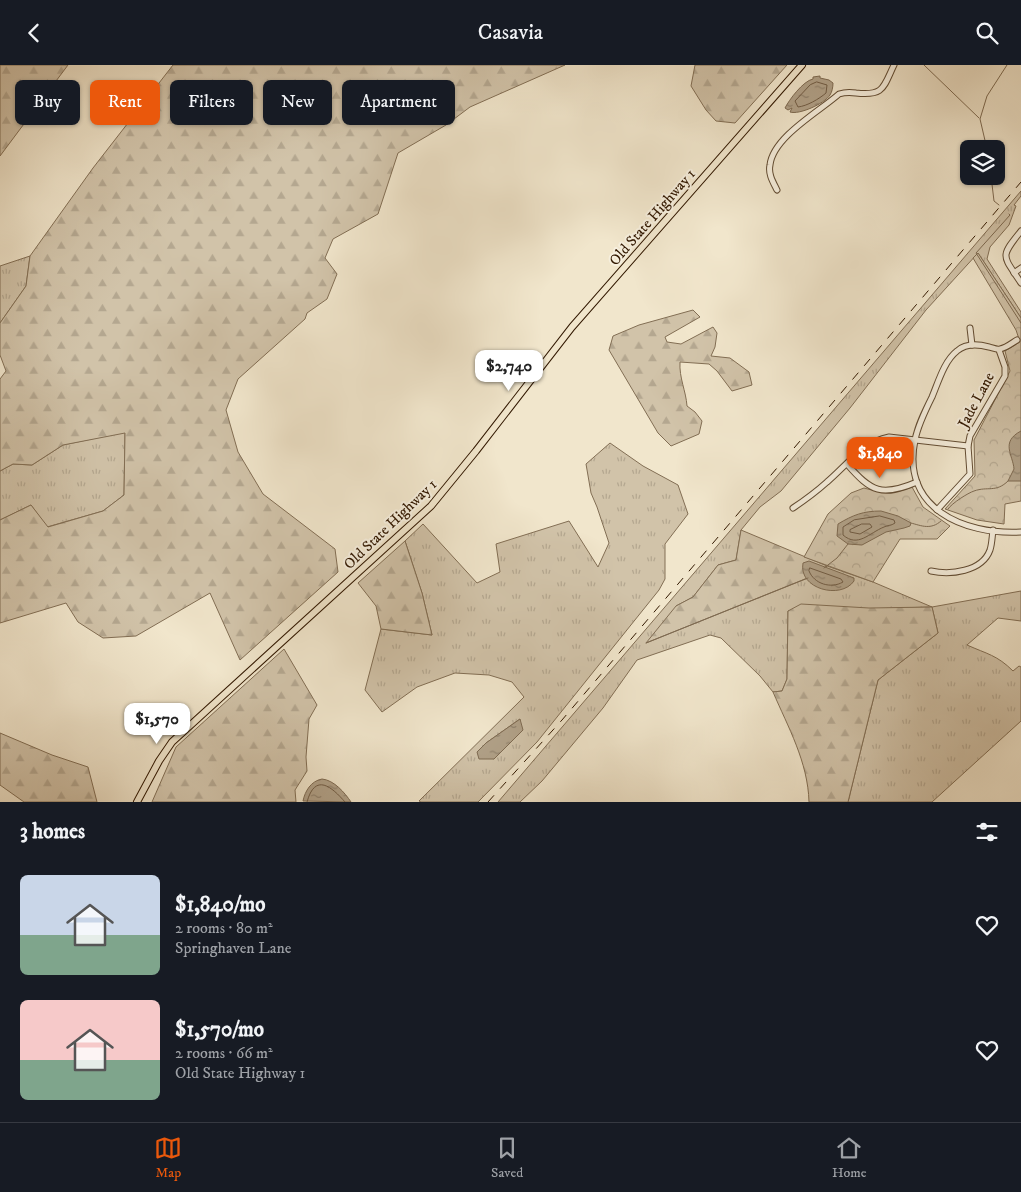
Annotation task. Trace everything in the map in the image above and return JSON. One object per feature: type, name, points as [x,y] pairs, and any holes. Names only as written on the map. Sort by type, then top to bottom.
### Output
[{"type":"main road","name":"Old State Highway 1","points":[[137,802],[159,761],[172,742],[431,506],[572,327],[802,65]]},
{"type":"street","points":[[777,190],[770,174],[769,165],[772,155],[788,135],[839,94],[848,92],[871,94],[880,91],[884,87],[894,65]]},
{"type":"street","points":[[1021,231],[1005,253],[1006,259],[1021,283]]},
{"type":"street","points":[[1014,273],[1021,268]]},
{"type":"street","points":[[970,328],[972,345]]},
{"type":"street","points":[[1017,340],[999,349],[972,345],[959,349],[948,362],[917,428],[913,463],[917,482],[924,496],[937,510],[950,519],[975,529],[1021,532]]},
{"type":"street","name":"Jade Lane","points":[[937,510],[970,474],[968,446],[970,436],[1005,376],[1005,367],[999,349]]},
{"type":"street","points":[[793,508],[826,483],[865,446],[878,439],[889,437],[968,446]]},
{"type":"street","points":[[847,464],[864,483],[886,491],[899,490],[917,482]]},
{"type":"street","points":[[931,571],[948,573],[967,570],[980,564],[990,550],[993,530]]},
{"type":"green space","points":[[0,65],[68,65],[57,80],[15,80],[15,125],[23,125],[0,156]]},
{"type":"green space","points":[[173,65],[565,65],[470,107],[455,118],[455,80],[342,80],[342,125],[446,125],[398,153],[378,214],[333,239],[325,258],[337,274],[327,299],[307,313],[305,319],[238,379],[226,410],[238,452],[263,494],[335,549],[338,572],[240,660],[210,593],[136,636],[103,638],[78,622],[66,603],[0,623],[0,520],[31,505],[48,527],[103,511],[124,495],[125,433],[63,445],[32,465],[13,464],[0,471],[0,379],[6,371],[0,355],[0,323],[26,286],[30,256],[126,125],[160,125],[160,82]]},
{"type":"green space","points":[[695,65],[787,65],[735,123],[716,121],[706,110],[691,86]]},
{"type":"green space","points":[[1021,191],[1021,196],[1014,205],[1016,206],[1009,225],[990,247],[987,259],[1021,312],[1021,318],[978,253],[926,310],[850,408],[781,491],[760,507],[741,530],[736,560],[718,565],[693,597],[676,606],[810,577],[827,566],[873,582],[932,607],[788,611],[787,679],[782,691],[773,692],[760,676],[721,638],[710,635],[637,660],[603,708],[542,781],[520,802],[498,802]]},
{"type":"green space","points":[[978,253],[1021,318],[1021,501],[1005,504],[1004,524],[977,520],[945,509],[975,476],[974,440],[1010,371],[1005,351],[1020,342],[1016,330],[973,258]]},
{"type":"green space","points":[[30,256],[26,286],[0,323],[0,266]]},
{"type":"green space","points":[[693,310],[700,317],[665,337],[667,342],[681,344],[713,327],[717,333],[715,347],[711,356],[730,358],[749,372],[752,385],[732,391],[717,371],[709,364],[680,362],[687,406],[702,421],[699,434],[671,446],[658,433],[609,350],[613,336],[639,325]]},
{"type":"green space","points":[[125,432],[124,495],[103,511],[47,527],[31,505],[0,520],[0,471],[13,464],[32,465],[63,445]]},
{"type":"green space","points":[[610,443],[643,466],[678,485],[688,514],[665,544],[665,579],[659,590],[537,742],[478,802],[421,802],[419,801],[524,697],[512,682],[489,675],[455,673],[417,687],[382,712],[365,690],[381,629],[432,635],[422,593],[405,541],[423,524],[477,583],[500,572],[496,544],[569,521],[598,567],[609,543],[591,493],[586,464]],"holes":[[[520,719],[506,746],[494,759],[477,752],[486,743]]]},
{"type":"green space","points":[[912,487],[923,507],[950,526],[937,539],[900,539],[873,582],[804,557],[828,514],[851,493],[864,488],[888,492]]},
{"type":"green space","points":[[741,530],[827,566],[810,577],[646,643],[676,606],[693,597],[718,565],[736,560]]},
{"type":"green space","points":[[405,541],[422,593],[432,635],[381,629],[376,606],[358,583]]},
{"type":"green space","points":[[1021,591],[1021,621],[998,618],[967,645],[997,658],[1013,671],[1019,666],[1021,667],[1021,721],[932,802],[848,802],[878,680],[938,633],[932,607]]},
{"type":"green space","points":[[801,604],[869,608],[932,607],[938,633],[878,680],[848,802],[809,802],[808,787],[801,759],[773,692],[782,691],[787,679],[788,611]]},
{"type":"green space","points":[[284,649],[317,705],[309,719],[306,757],[307,771],[295,790],[296,802],[152,802],[176,747]]},
{"type":"green space","points":[[0,733],[52,755],[88,767],[97,802],[24,802],[0,785]]},
{"type":"water","points":[[820,76],[820,78],[833,83],[833,88],[827,98],[817,105],[799,112],[790,112],[792,108],[788,110],[785,108],[801,87],[813,79],[813,77]]},
{"type":"water","points":[[1021,431],[1021,481],[1008,481],[1014,469],[1009,444],[1015,435]]},
{"type":"water","points":[[881,511],[898,516],[911,523],[910,526],[886,532],[862,545],[848,544],[837,536],[838,524],[843,521],[863,513]]},
{"type":"water","points":[[809,561],[854,578],[854,581],[848,587],[840,590],[822,589],[807,579],[803,572],[803,563]]},
{"type":"water","points":[[520,719],[523,730],[494,759],[479,759],[477,752],[486,743]]},
{"type":"water","points":[[322,779],[335,784],[351,802],[303,801],[309,787]]},
{"type":"waterway","points":[[924,65],[979,118]]},
{"type":"waterway","points":[[985,140],[980,119],[987,96],[1007,65]]},
{"type":"waterway","points":[[992,185],[994,201],[999,205]]},
{"type":"waterway","points":[[1009,214],[976,253],[1021,323]]},
{"type":"waterway","points":[[948,509],[956,501],[971,492],[1000,487],[1008,481]]},
{"type":"waterway","points":[[911,523],[934,526],[941,521]]},
{"type":"waterway","points":[[824,568],[837,558],[848,544]]},
{"type":"waterway","points":[[646,643],[808,578]]},
{"type":"railway","points":[[488,802],[562,720],[1021,182]]}]
